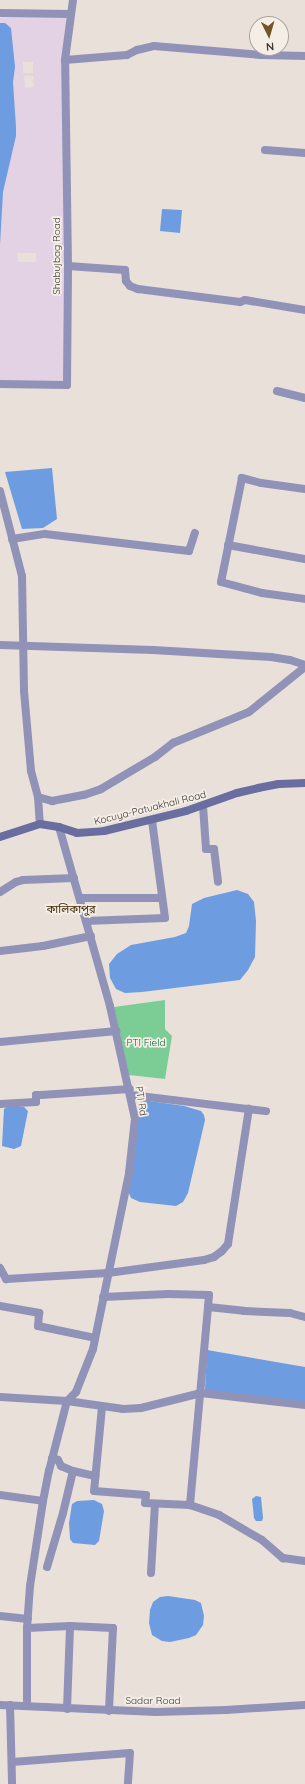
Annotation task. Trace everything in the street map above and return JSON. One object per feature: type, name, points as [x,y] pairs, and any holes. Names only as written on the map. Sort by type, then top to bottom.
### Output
[{"type":"main road","name":"Kocuya-Patuakhali Road","points":[[0,837],[40,824],[59,826],[77,833],[92,833],[152,820],[203,806],[238,793],[258,788],[279,784],[305,783]]},
{"type":"street","name":"Shabujbag Road","points":[[0,384],[67,384],[68,266],[65,60],[73,0]]},
{"type":"street","points":[[0,13],[71,14]]},
{"type":"street","points":[[65,60],[127,55],[137,50],[154,46],[261,55],[305,56]]},
{"type":"street","points":[[265,150],[305,153]]},
{"type":"street","points":[[68,266],[124,270],[126,282],[130,286],[138,289],[240,302],[245,300],[305,310]]},
{"type":"street","points":[[277,392],[305,398]]},
{"type":"street","points":[[305,489],[242,478],[221,582],[262,593],[305,599]]},
{"type":"street","points":[[0,491],[22,576],[27,732],[31,771],[38,797],[40,824]]},
{"type":"street","points":[[12,539],[45,534],[189,551],[195,533]]},
{"type":"street","points":[[228,545],[305,559]]},
{"type":"street","points":[[0,645],[153,650],[271,657],[290,660],[305,666],[249,712],[173,742],[149,761],[101,789],[84,795],[52,801],[38,797]]},
{"type":"street","points":[[203,806],[206,849],[214,849],[218,882]]},
{"type":"street","points":[[86,921],[165,918],[152,820]]},
{"type":"street","name":"PTI Rd","points":[[59,826],[91,936],[116,1031],[135,1119],[129,1173],[95,1338],[82,1381],[76,1392],[67,1401]]},
{"type":"street","points":[[0,892],[16,882],[23,880],[74,878]]},
{"type":"street","points":[[80,898],[162,898]]},
{"type":"street","points":[[0,951],[43,946],[91,936]]},
{"type":"street","points":[[0,1042],[116,1031]]},
{"type":"street","points":[[0,1104],[36,1102],[36,1095],[41,1094],[130,1092],[266,1111]]},
{"type":"street","points":[[0,1268],[6,1279],[108,1273],[204,1260],[214,1257],[228,1244],[249,1109]]},
{"type":"street","points":[[103,1297],[168,1294],[209,1295],[190,1505]]},
{"type":"street","points":[[0,1306],[39,1313],[38,1326],[95,1338]]},
{"type":"street","points":[[208,1307],[244,1311],[290,1313],[305,1316]]},
{"type":"street","points":[[0,1397],[67,1401],[102,1407],[141,1408],[201,1393],[305,1405]]},
{"type":"street","points":[[27,1706],[27,1628],[30,1586],[43,1501],[52,1458],[67,1401]]},
{"type":"street","points":[[102,1407],[94,1491],[146,1495],[145,1503],[190,1505],[219,1515],[262,1540],[283,1558],[305,1561]]},
{"type":"street","points":[[52,1458],[58,1460],[61,1466],[73,1471],[95,1476]]},
{"type":"street","points":[[47,1567],[63,1513],[73,1471]]},
{"type":"street","points":[[0,1495],[43,1501]]},
{"type":"street","points":[[151,1573],[155,1504]]},
{"type":"street","points":[[0,1616],[28,1619]]},
{"type":"street","points":[[27,1628],[70,1626],[112,1628],[110,1711]]},
{"type":"street","points":[[68,1709],[70,1626]]},
{"type":"street","name":"Sadar Road","points":[[0,1705],[156,1712],[226,1710],[305,1705]]},
{"type":"street","points":[[10,1706],[12,1784]]},
{"type":"street","points":[[12,1762],[130,1753],[128,1784]]},
{"type":"shaded area","points":[[68,17],[67,385],[0,384],[0,18]],"holes":[[[23,62],[33,62],[33,73],[23,73]],[[24,76],[33,76],[34,87],[25,88]],[[17,253],[36,253],[36,262],[18,262]]]},
{"type":"green space","name":"PTI Field","points":[[165,1000],[165,1029],[172,1036],[165,1079],[129,1075],[114,1007]]},
{"type":"water","points":[[0,23],[5,23],[11,28],[15,67],[13,82],[16,136],[3,192],[0,245]]},
{"type":"water","points":[[162,209],[182,210],[180,233],[160,231]]},
{"type":"water","points":[[52,468],[57,519],[43,528],[22,529],[5,472]]},
{"type":"water","points":[[237,890],[248,894],[254,902],[256,921],[255,957],[248,970],[240,980],[142,992],[125,993],[116,989],[110,978],[109,964],[117,954],[131,945],[175,937],[186,933],[189,926],[192,904],[204,898]]},
{"type":"water","points":[[143,1100],[184,1106],[201,1111],[204,1115],[205,1120],[188,1193],[183,1202],[176,1206],[140,1202],[131,1198],[128,1191],[138,1108]]},
{"type":"water","points":[[7,1107],[24,1107],[28,1111],[21,1146],[14,1149],[2,1146],[4,1109]]},
{"type":"water","points":[[207,1350],[305,1367],[305,1403],[205,1390]]},
{"type":"water","points":[[256,1496],[261,1497],[262,1521],[256,1521],[254,1518],[252,1499]]},
{"type":"water","points":[[94,1500],[102,1504],[104,1511],[99,1541],[95,1545],[73,1543],[70,1539],[69,1523],[72,1504],[77,1501]]},
{"type":"water","points":[[168,1596],[195,1600],[201,1603],[204,1616],[203,1625],[196,1635],[170,1642],[162,1641],[152,1635],[149,1623],[150,1610],[153,1602],[160,1597]]},
{"type":"district","name":"কালিকাপুর","points":[[71,909]]}]
